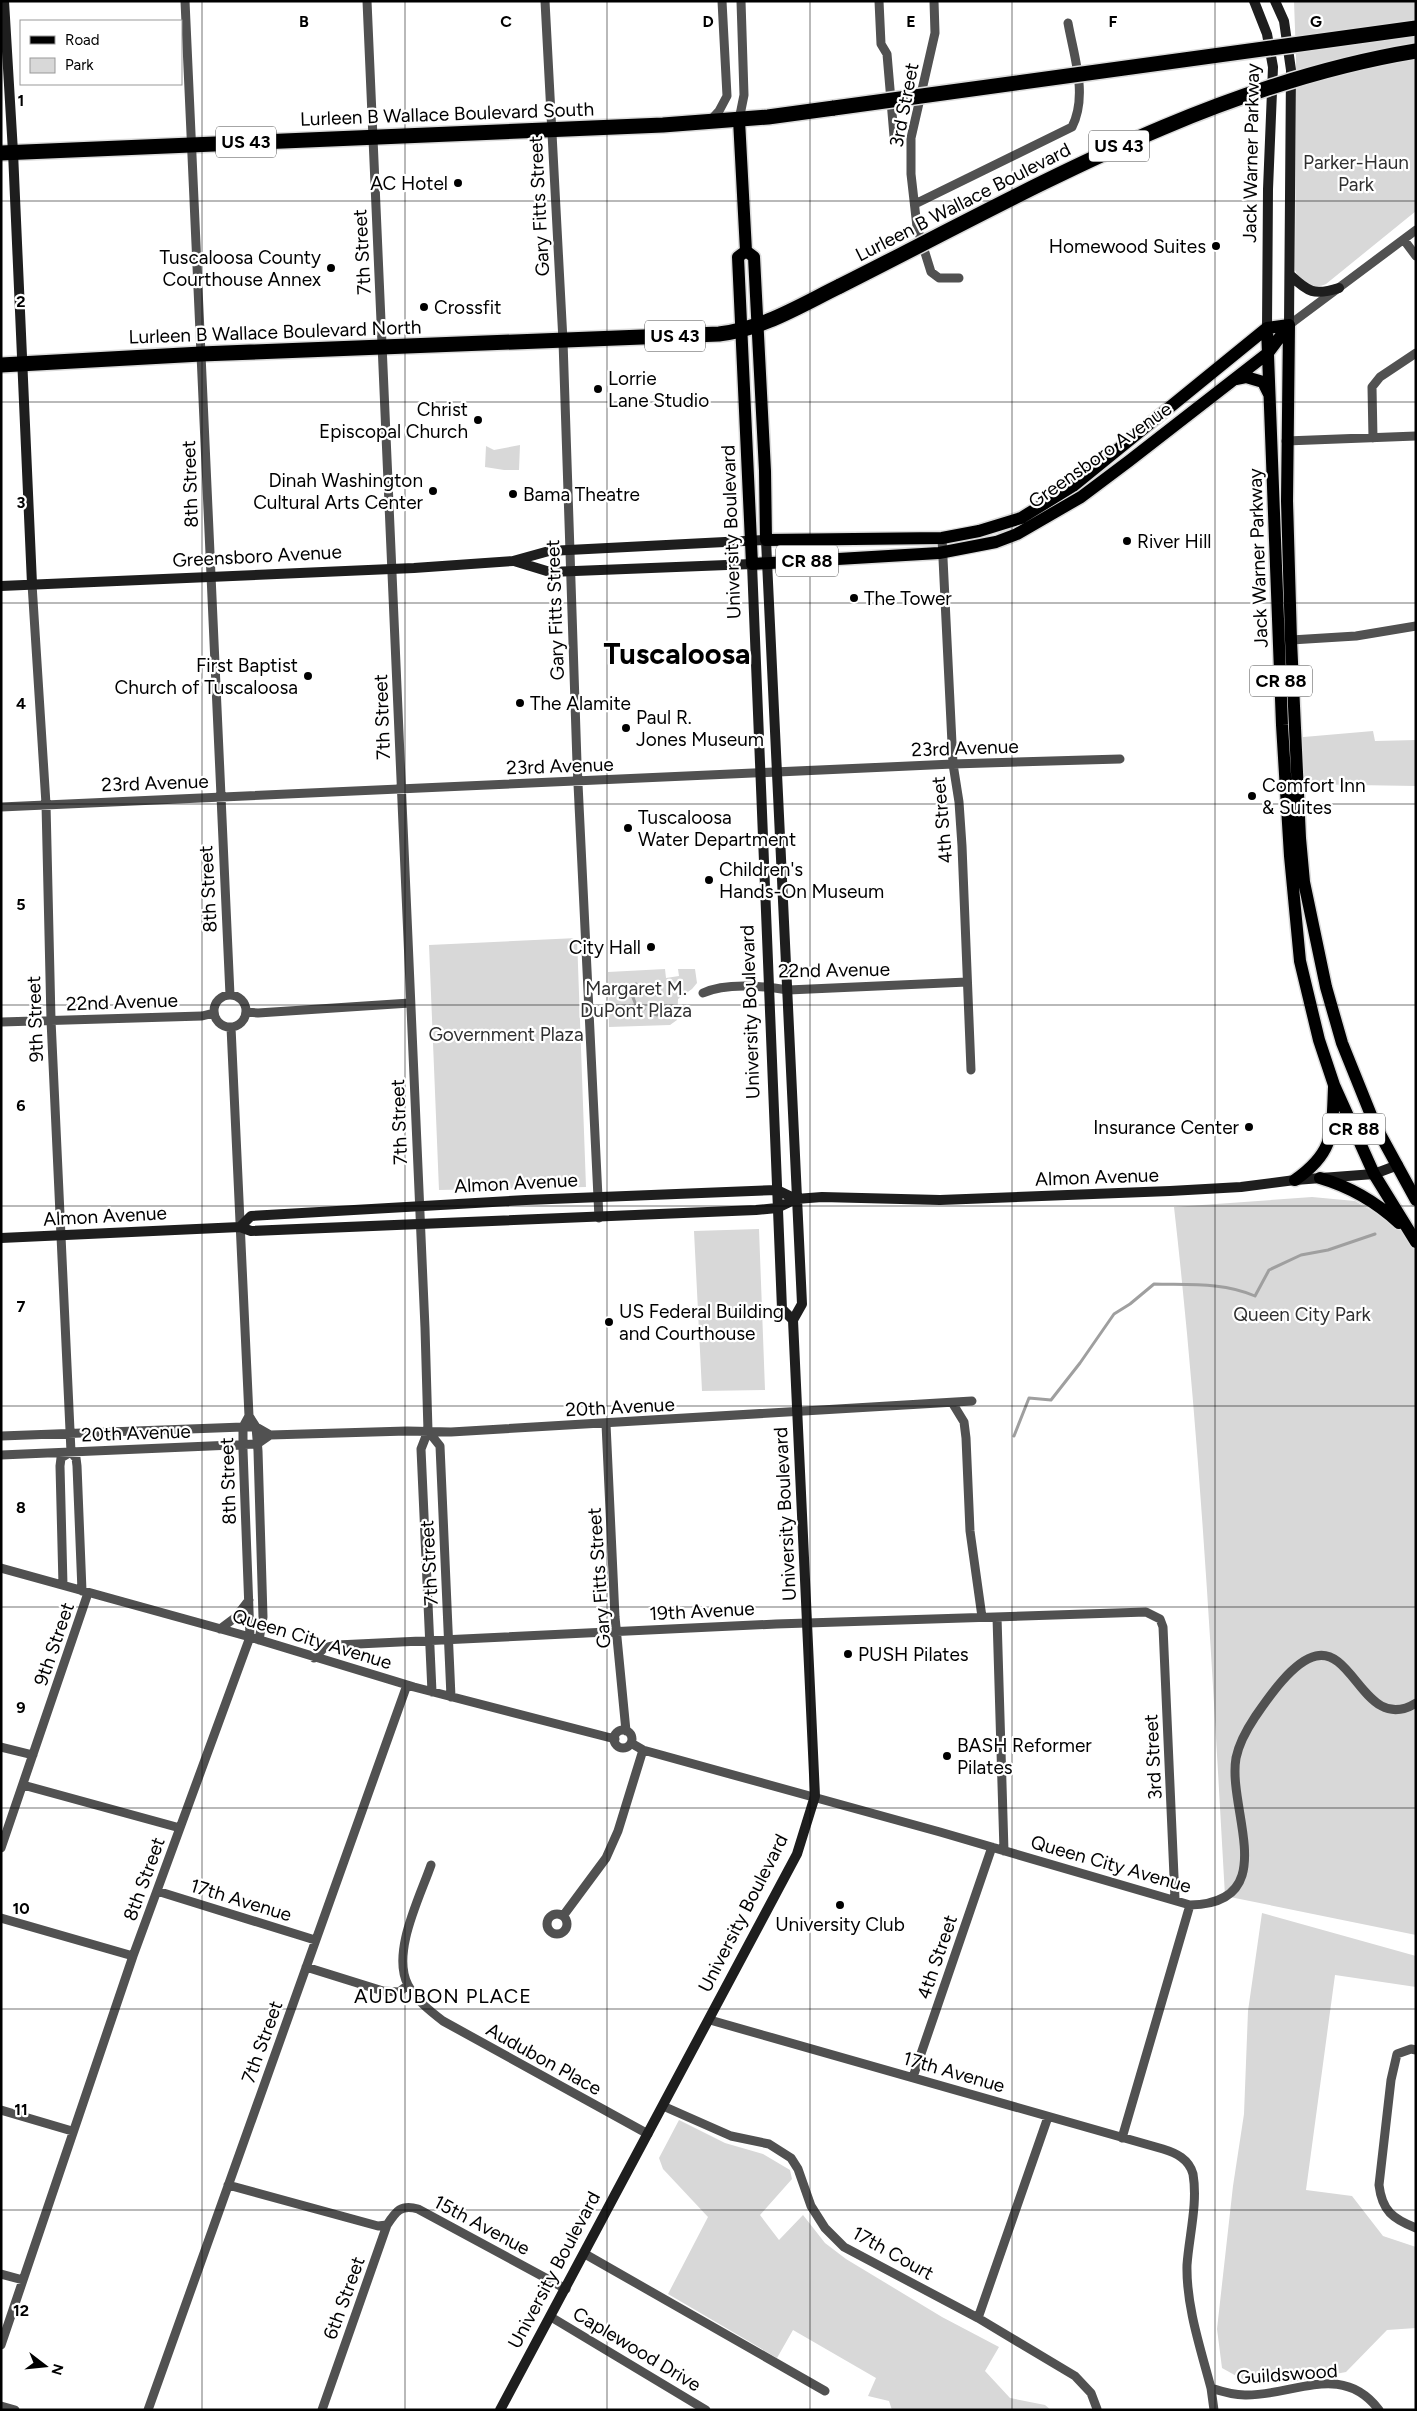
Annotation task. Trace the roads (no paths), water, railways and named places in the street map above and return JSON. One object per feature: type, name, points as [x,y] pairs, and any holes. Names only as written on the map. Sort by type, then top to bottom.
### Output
[{"type":"highway","name":"Lurleen B Wallace Boulevard South","points":[[7,152],[552,130],[739,120],[1416,28]]},
{"type":"highway","name":"Lurleen B Wallace Boulevard","points":[[840,286],[1115,148],[1197,112],[1330,70],[1381,57],[1416,51]]},
{"type":"highway","name":"Lurleen B Wallace Boulevard North","points":[[1,366],[201,354],[563,341],[741,332],[758,326],[840,286]]},
{"type":"main road","points":[[4,1],[7,152],[23,364],[32,584]]},
{"type":"main road","name":"Jack Warner Parkway","points":[[1254,1],[1267,34],[1273,67],[1268,189],[1267,328],[1282,725],[1293,892],[1300,962],[1319,1040],[1334,1085],[1374,1174],[1413,1237]]},
{"type":"main road","name":"Jack Warner Parkway","points":[[1275,1],[1284,21],[1291,70],[1290,275],[1286,441],[1291,640],[1301,848],[1308,906],[1326,987],[1342,1043],[1375,1125],[1416,1200]]},
{"type":"main road","name":"University Boulevard","points":[[500,2410],[797,1854],[814,1796],[794,1320],[802,1304],[788,990],[766,540],[758,326],[754,257],[746,250],[739,120]]},
{"type":"main road","name":"University Boulevard","points":[[746,250],[738,257],[777,1208],[782,1309],[794,1320]]},
{"type":"main road","points":[[1290,275],[1304,288],[1316,293],[1339,288]]},
{"type":"main road","name":"Greensboro Avenue","points":[[1,586],[392,568],[514,560],[549,551],[766,540],[942,538],[979,531],[1021,518],[1043,506],[1080,480],[1267,328],[1289,325]]},
{"type":"main road","name":"Greensboro Avenue","points":[[514,560],[550,572],[752,564],[941,552],[1003,539],[1017,534],[1048,517],[1129,461],[1268,354],[1289,325]]},
{"type":"main road","points":[[1236,379],[1246,377],[1263,382],[1271,399]]},
{"type":"main road","points":[[1296,1180],[1316,1163],[1327,1147],[1331,1134],[1334,1085]]},
{"type":"main road","name":"Almon Avenue","points":[[1,1238],[240,1227],[251,1230],[599,1218],[777,1208],[796,1199],[822,1197],[940,1200],[1241,1187],[1296,1180],[1374,1174],[1398,1165]]},
{"type":"main road","points":[[1320,1178],[1344,1186],[1374,1201],[1413,1237]]},
{"type":"main road","name":"Almon Avenue","points":[[240,1227],[251,1216],[598,1197],[777,1190],[796,1199]]},
{"type":"street","name":"8th Street","points":[[185,1],[230,995]]},
{"type":"street","name":"7th Street","points":[[367,1],[421,1224],[428,1431],[421,1449],[432,1692]]},
{"type":"street","name":"Gary Fitts Street","points":[[545,1],[563,341],[568,551],[599,1218]]},
{"type":"street","points":[[709,122],[724,102],[727,87],[722,1]]},
{"type":"street","name":"University Boulevard","points":[[739,120],[744,95],[741,1]]},
{"type":"street","points":[[879,1],[881,44],[887,54],[894,136]]},
{"type":"street","name":"3rd Street","points":[[934,1],[935,32],[911,138],[910,161],[917,227],[931,272],[940,278],[959,278]]},
{"type":"street","points":[[915,204],[1072,127],[1080,104],[1079,86],[1068,23]]},
{"type":"street","points":[[727,87],[736,88],[743,85]]},
{"type":"street","name":"Greensboro Avenue","points":[[1289,325],[1416,230]]},
{"type":"street","points":[[1404,240],[1416,256]]},
{"type":"street","points":[[1373,438],[1372,387],[1380,377],[1416,353]]},
{"type":"street","points":[[1286,441],[1416,436]]},
{"type":"street","name":"4th Street","points":[[942,538],[941,552],[953,764],[959,802],[972,1070]]},
{"type":"street","name":"9th Street","points":[[1,1848],[85,1592],[77,1466],[76,1458],[71,1452],[70,1433],[51,1020],[46,804],[32,584]]},
{"type":"street","points":[[1291,640],[1356,636],[1416,626]]},
{"type":"street","name":"23rd Avenue","points":[[1,807],[953,764],[1120,759]]},
{"type":"street","name":"22nd Avenue","points":[[703,994],[714,988],[768,987],[788,990],[967,982]]},
{"type":"street","points":[[230,995],[240,998],[246,1012],[242,1022],[231,1027],[222,1025],[214,1013],[218,1001],[230,995]]},
{"type":"street","points":[[246,1012],[263,1013],[410,1003]]},
{"type":"street","name":"22nd Avenue","points":[[1,1022],[202,1016],[214,1013]]},
{"type":"street","name":"8th Street","points":[[231,1027],[249,1416],[256,1428],[257,1444],[263,1617],[259,1640]]},
{"type":"street","name":"20th Avenue","points":[[1,1436],[243,1427],[256,1428],[270,1435],[428,1431],[606,1424],[953,1404],[972,1401]]},
{"type":"street","points":[[953,1404],[964,1422],[970,1531],[982,1617]]},
{"type":"street","name":"8th Street","points":[[1,2345],[72,2131],[250,1637],[243,1427],[249,1416]]},
{"type":"street","name":"Gary Fitts Street","points":[[606,1424],[616,1632],[626,1730]]},
{"type":"street","name":"7th Street","points":[[428,1431],[440,1446],[450,1697]]},
{"type":"street","points":[[257,1444],[270,1435]]},
{"type":"street","name":"20th Avenue","points":[[1,1455],[257,1444]]},
{"type":"street","name":"9th Street","points":[[63,1585],[60,1466],[61,1458],[71,1452]]},
{"type":"street","name":"Queen City Avenue","points":[[1,1568],[250,1637],[314,1658],[432,1692],[615,1739],[616,1744],[621,1747],[627,1747],[631,1742],[643,1750],[814,1796],[1175,1899],[1190,1905],[1211,1903],[1225,1896],[1236,1886],[1243,1874],[1246,1847],[1236,1785],[1236,1759],[1239,1748],[1258,1712],[1300,1663],[1317,1655],[1324,1656],[1344,1668],[1366,1694],[1380,1706],[1394,1710],[1409,1708],[1416,1703]]},
{"type":"street","points":[[220,1629],[236,1617],[249,1599]]},
{"type":"street","name":"19th Avenue","points":[[314,1658],[324,1648],[337,1645],[429,1640],[1138,1611],[1154,1616]]},
{"type":"street","name":"3rd Street","points":[[1154,1616],[1160,1619],[1163,1627],[1175,1899]]},
{"type":"street","points":[[998,1617],[1004,1851]]},
{"type":"street","name":"7th Street","points":[[148,2410],[407,1685]]},
{"type":"street","points":[[615,1739],[618,1732],[626,1730],[631,1734],[631,1742]]},
{"type":"street","points":[[1,1746],[33,1755]]},
{"type":"street","points":[[563,1916],[606,1858],[618,1831],[643,1750]]},
{"type":"street","points":[[23,1785],[180,1828]]},
{"type":"street","name":"4th Street","points":[[913,2077],[992,1847]]},
{"type":"street","name":"Audubon Place","points":[[431,1865],[410,1922],[402,1962],[408,1985],[424,2005],[443,2021],[648,2134]]},
{"type":"street","name":"17th Avenue","points":[[157,1891],[315,1940]]},
{"type":"street","points":[[1122,2138],[1190,1905]]},
{"type":"street","points":[[1,1918],[134,1956]]},
{"type":"street","points":[[306,1967],[383,1990],[398,1992],[408,1985]]},
{"type":"street","name":"17th Avenue","points":[[710,2020],[1176,2153],[1187,2161],[1192,2173],[1193,2187],[1191,2240],[1187,2265],[1188,2291],[1211,2388]]},
{"type":"street","points":[[1416,2050],[1411,2049],[1397,2054],[1391,2080],[1379,2185],[1380,2198],[1396,2220],[1416,2228]]},
{"type":"street","name":"17th Court","points":[[663,2106],[731,2136],[769,2144],[791,2158],[798,2169],[811,2206],[825,2228],[844,2247],[978,2318],[1075,2376],[1091,2394],[1097,2409]]},
{"type":"street","points":[[1,2110],[72,2131]]},
{"type":"street","points":[[978,2318],[1048,2116]]},
{"type":"street","points":[[228,2185],[378,2226],[387,2225]]},
{"type":"street","name":"6th Street","points":[[322,2410],[387,2225],[395,2212],[407,2206]]},
{"type":"street","name":"15th Avenue","points":[[407,2206],[418,2209],[566,2289]]},
{"type":"street","points":[[584,2254],[825,2392]]},
{"type":"street","points":[[1,2274],[23,2280]]},
{"type":"street","name":"Caplewood Drive","points":[[551,2316],[706,2410]]},
{"type":"street","name":"Guildswood","points":[[1214,2410],[1211,2388],[1229,2394],[1247,2395],[1308,2385],[1334,2383],[1358,2390],[1380,2410]]},
{"type":"street","points":[[2,2407],[15,2410]]},
{"type":"waterway","points":[[636,984],[632,995],[636,1005],[644,1009]]},
{"type":"waterway","points":[[650,1012],[657,1015],[661,1013]]},
{"type":"waterway","points":[[1014,1436],[1029,1398],[1051,1400],[1080,1363],[1114,1314],[1130,1304],[1154,1284],[1218,1286],[1255,1296],[1269,1270],[1301,1255],[1328,1250],[1375,1234]]},
{"type":"place","name":"AC Hotel","points":[[458,183]]},
{"type":"place","name":"Homewood Suites","points":[[1216,246]]},
{"type":"place","name":"Tuscaloosa County Courthouse Annex","points":[[331,268]]},
{"type":"place","name":"Crossfit","points":[[424,307]]},
{"type":"place","name":"Lorrie Lane Studio","points":[[598,389]]},
{"type":"place","name":"Christ Episcopal Church","points":[[478,420]]},
{"type":"place","name":"Dinah Washington Cultural Arts Center","points":[[433,491]]},
{"type":"place","name":"Bama Theatre","points":[[513,494]]},
{"type":"place","name":"River Hill","points":[[1127,541]]},
{"type":"place","name":"The Tower","points":[[854,598]]},
{"type":"place","name":"First Baptist Church of Tuscaloosa","points":[[308,676]]},
{"type":"place","name":"The Alamite","points":[[520,703]]},
{"type":"place","name":"Paul R. Jones Museum","points":[[626,728]]},
{"type":"place","name":"Comfort Inn & Suites","points":[[1252,796]]},
{"type":"place","name":"Tuscaloosa Water Department","points":[[628,828]]},
{"type":"place","name":"Children's Hands-On Museum","points":[[709,880]]},
{"type":"place","name":"City Hall","points":[[651,947]]},
{"type":"place","name":"Insurance Center","points":[[1249,1127]]},
{"type":"place","name":"US Federal Building and Courthouse","points":[[609,1322]]},
{"type":"place","name":"PUSH Pilates","points":[[848,1654]]},
{"type":"place","name":"BASH Reformer Pilates","points":[[947,1756]]},
{"type":"place","name":"University Club","points":[[840,1905]]},
{"type":"district","name":"Tuscaloosa","points":[[677,653]]},
{"type":"district","name":"AUDUBON PLACE","points":[[443,1996]]},
{"type":"park label","name":"Parker-Haun Park","points":[[1356,173]]},
{"type":"park label","name":"Margaret M. DuPont Plaza","points":[[636,999]]},
{"type":"park label","name":"Government Plaza","points":[[506,1034]]},
{"type":"park label","name":"Queen City Park","points":[[1302,1314]]}]
